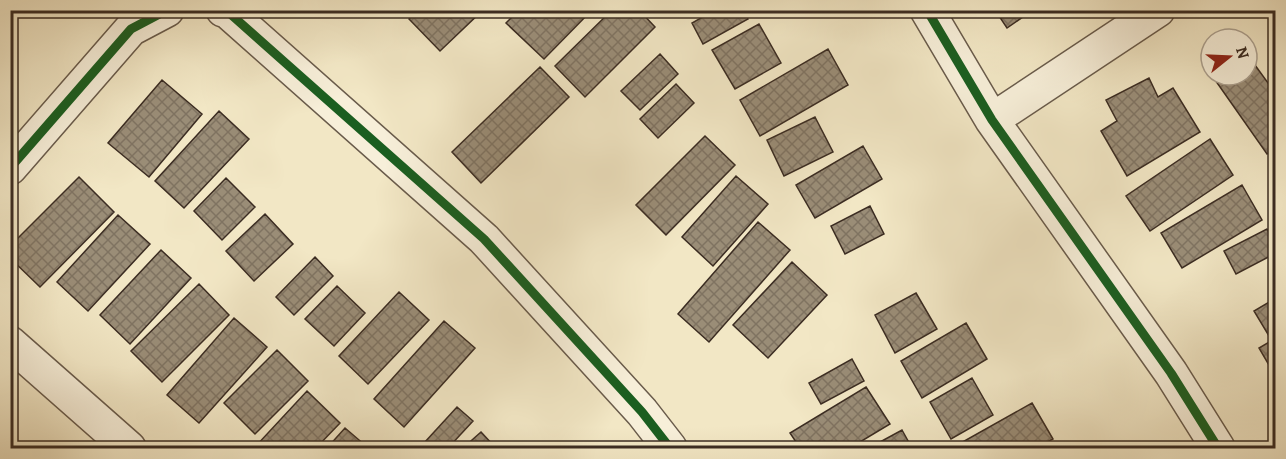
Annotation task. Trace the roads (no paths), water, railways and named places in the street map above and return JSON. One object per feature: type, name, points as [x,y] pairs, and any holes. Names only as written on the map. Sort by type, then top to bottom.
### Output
[{"type":"street","points":[[10,168],[131,29],[167,10]]},
{"type":"street","points":[[223,10],[484,239],[642,412],[670,448]]},
{"type":"street","points":[[927,10],[992,120],[1171,373],[1218,448]]},
{"type":"street","points":[[992,120],[1158,10]]},
{"type":"street","points":[[10,343],[129,448]]}]
